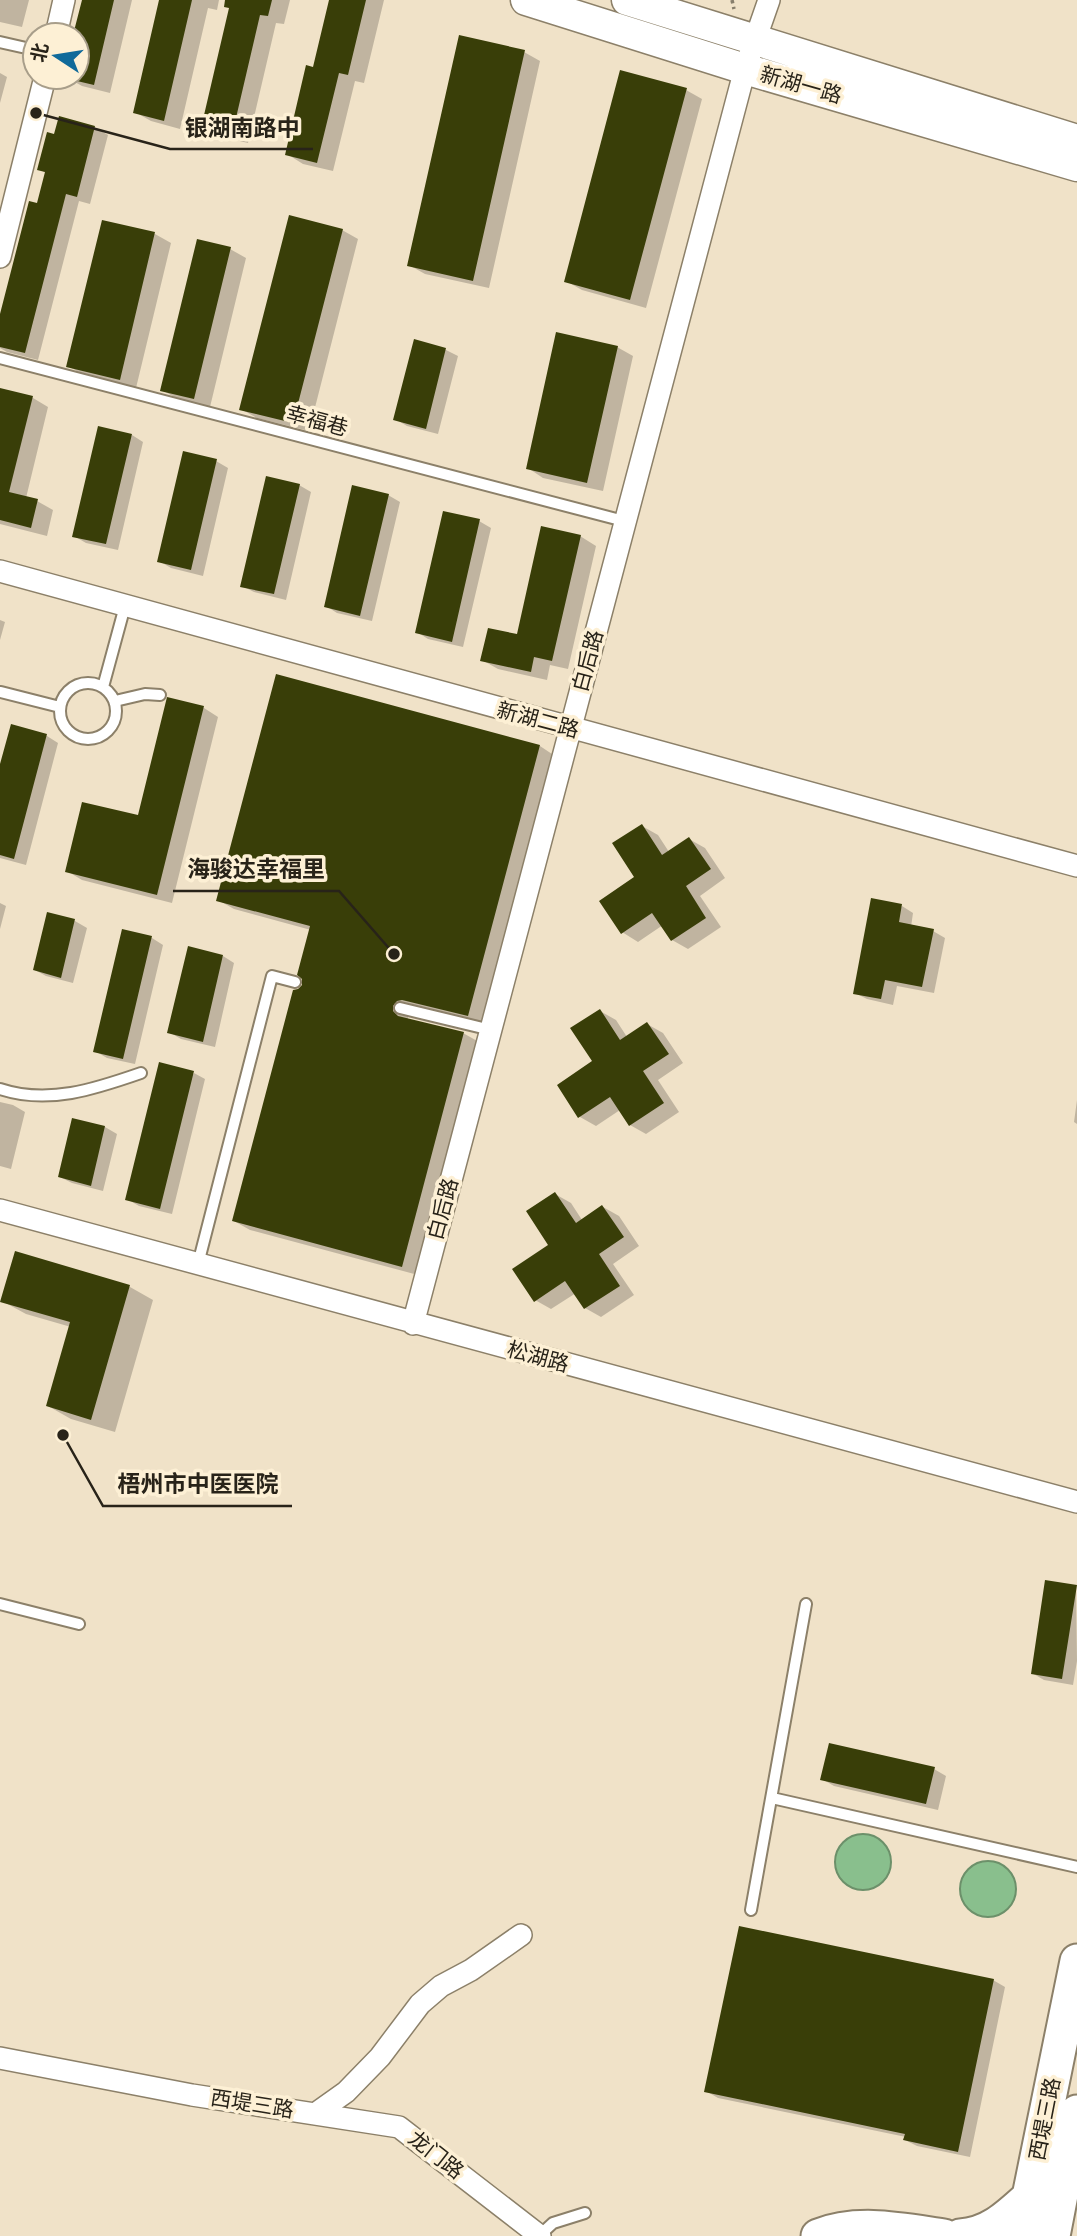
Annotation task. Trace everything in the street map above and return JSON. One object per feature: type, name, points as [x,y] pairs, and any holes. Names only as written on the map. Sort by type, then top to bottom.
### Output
[{"type":"main road","name":"西堤三路","points":[[1021,2236],[1077,1961]]},
{"type":"main road","name":"西堤三路","points":[[1053,2236],[1077,2112]]},
{"type":"main road","points":[[960,2236],[976,2235],[1000,2223],[1030,2196]]},
{"type":"main road","points":[[818,2236],[842,2230],[876,2227],[944,2236]]},
{"type":"street","points":[[59,21],[64,0]]},
{"type":"street","name":"新湖一路","points":[[526,0],[745,69],[1077,166]]},
{"type":"street","name":"新湖一路","points":[[627,0],[1077,140]]},
{"type":"street","name":"白后路","points":[[413,1324],[745,69],[769,0]]},
{"type":"street","points":[[0,257],[42,91]]},
{"type":"street","name":"新湖二路","points":[[0,571],[1077,866]]},
{"type":"street","name":"松湖路","points":[[0,1210],[1077,1502]]},
{"type":"street","name":"西堤三路","points":[[0,2058],[192,2095],[315,2114],[346,2092],[380,2057],[419,2004],[441,1986],[471,1970],[521,1935]]},
{"type":"street","name":"龙门路","points":[[315,2114],[399,2127],[540,2236]]},
{"type":"lane","points":[[0,42],[21,47]]},
{"type":"lane","name":"幸福巷","points":[[0,358],[624,521]]},
{"type":"lane","points":[[103,687],[125,606]]},
{"type":"lane","points":[[95,683],[103,687],[115,701],[115,719],[111,728],[96,738],[86,739],[69,732],[63,725],[60,707],[69,690],[76,685],[95,683]]},
{"type":"lane","points":[[1,692],[60,707]]},
{"type":"lane","points":[[115,701],[145,694],[160,695]]},
{"type":"lane","points":[[198,1265],[271,976],[295,982]]},
{"type":"lane","points":[[400,1008],[491,1030]]},
{"type":"lane","points":[[0,1089],[27,1096],[49,1097],[111,1083],[141,1073]]},
{"type":"lane","points":[[0,1604],[79,1623]]},
{"type":"lane","points":[[751,1910],[806,1604]]},
{"type":"lane","points":[[772,1798],[1077,1867]]},
{"type":"lane","points":[[540,2236],[553,2223],[585,2213]]},
{"type":"shaded area","points":[[857,1834],[869,1834],[879,1838],[887,1846],[891,1862],[887,1878],[879,1886],[869,1890],[857,1890],[847,1886],[839,1878],[835,1868],[835,1856],[839,1846],[847,1838]]},
{"type":"shaded area","points":[[982,1861],[994,1861],[1004,1865],[1012,1873],[1016,1889],[1012,1905],[1004,1913],[994,1917],[982,1917],[972,1913],[964,1905],[960,1895],[960,1883],[964,1873],[972,1865]]},
{"type":"building","points":[[82,0],[114,0],[94,85],[91,84],[91,21],[77,21]]},
{"type":"building","points":[[159,0],[192,0],[164,121],[133,113]]},
{"type":"building","points":[[225,0],[272,0],[268,16],[260,15],[232,135],[201,128],[229,8],[224,7]]},
{"type":"building","points":[[329,0],[366,0],[348,75],[339,73],[317,163],[285,155],[306,65],[313,67]]},
{"type":"building","points":[[459,35],[525,50],[473,281],[407,266]]},
{"type":"building","points":[[620,70],[687,88],[630,300],[564,282]]},
{"type":"building","points":[[59,116],[95,126],[77,197],[66,194],[25,353],[0,347],[0,314],[29,201],[37,203],[45,172],[37,170],[47,132],[54,134]]},
{"type":"building","points":[[289,215],[343,229],[293,423],[239,410]]},
{"type":"building","points":[[102,220],[155,232],[120,380],[66,367]]},
{"type":"building","points":[[197,239],[231,247],[194,399],[160,391]]},
{"type":"building","points":[[556,332],[618,346],[587,483],[526,469]]},
{"type":"building","points":[[414,339],[446,348],[426,429],[393,420]]},
{"type":"building","points":[[0,388],[33,396],[9,492],[38,499],[31,528],[0,520]]},
{"type":"building","points":[[98,426],[132,434],[106,544],[72,537]]},
{"type":"building","points":[[183,451],[217,459],[191,570],[157,562]]},
{"type":"building","points":[[266,476],[300,484],[274,594],[240,587]]},
{"type":"building","points":[[352,485],[389,494],[360,616],[324,607]]},
{"type":"building","points":[[443,511],[480,519],[452,642],[415,633]]},
{"type":"building","points":[[541,526],[581,535],[552,661],[534,657],[531,672],[480,661],[488,628],[517,634]]},
{"type":"building","points":[[276,674],[540,745],[468,1016],[402,1000],[393,1006],[393,1011],[398,1016],[464,1032],[402,1267],[232,1221],[293,990],[302,985],[302,979],[297,975],[310,926],[216,901]]},
{"type":"building","points":[[167,697],[204,706],[157,895],[65,872],[82,802],[138,815]]},
{"type":"building","points":[[11,724],[47,734],[14,859],[0,855],[0,764]]},
{"type":"building","points":[[642,824],[662,855],[689,837],[711,869],[686,886],[706,918],[671,941],[652,913],[621,934],[599,901],[634,877],[612,843]]},
{"type":"building","points":[[871,898],[902,904],[899,922],[934,929],[922,987],[885,980],[881,999],[853,994]]},
{"type":"building","points":[[47,912],[75,919],[61,978],[33,970]]},
{"type":"building","points":[[122,929],[152,936],[123,1059],[93,1052]]},
{"type":"building","points":[[188,946],[223,955],[203,1042],[167,1033]]},
{"type":"building","points":[[600,1009],[620,1040],[647,1022],[669,1054],[643,1071],[664,1103],[629,1126],[610,1097],[578,1118],[557,1085],[592,1061],[570,1028]]},
{"type":"building","points":[[159,1062],[194,1071],[160,1209],[125,1200]]},
{"type":"building","points":[[72,1118],[105,1126],[91,1186],[58,1177]]},
{"type":"building","points":[[555,1192],[576,1223],[602,1205],[624,1237],[599,1254],[620,1286],[584,1309],[565,1281],[534,1302],[512,1269],[548,1245],[526,1211]]},
{"type":"building","points":[[15,1251],[130,1285],[91,1420],[46,1406],[70,1322],[0,1302]]},
{"type":"building","points":[[1045,1580],[1077,1585],[1062,1679],[1031,1674]]},
{"type":"building","points":[[829,1743],[935,1767],[926,1804],[820,1780]]},
{"type":"building","points":[[739,1926],[994,1979],[958,2152],[903,2140],[905,2134],[704,2092]]},
{"type":"place","name":"银湖南路中","points":[[36,113]]},
{"type":"place","name":"海骏达幸福里","points":[[394,954]]},
{"type":"place","name":"梧州市中医医院","points":[[63,1435]]}]
